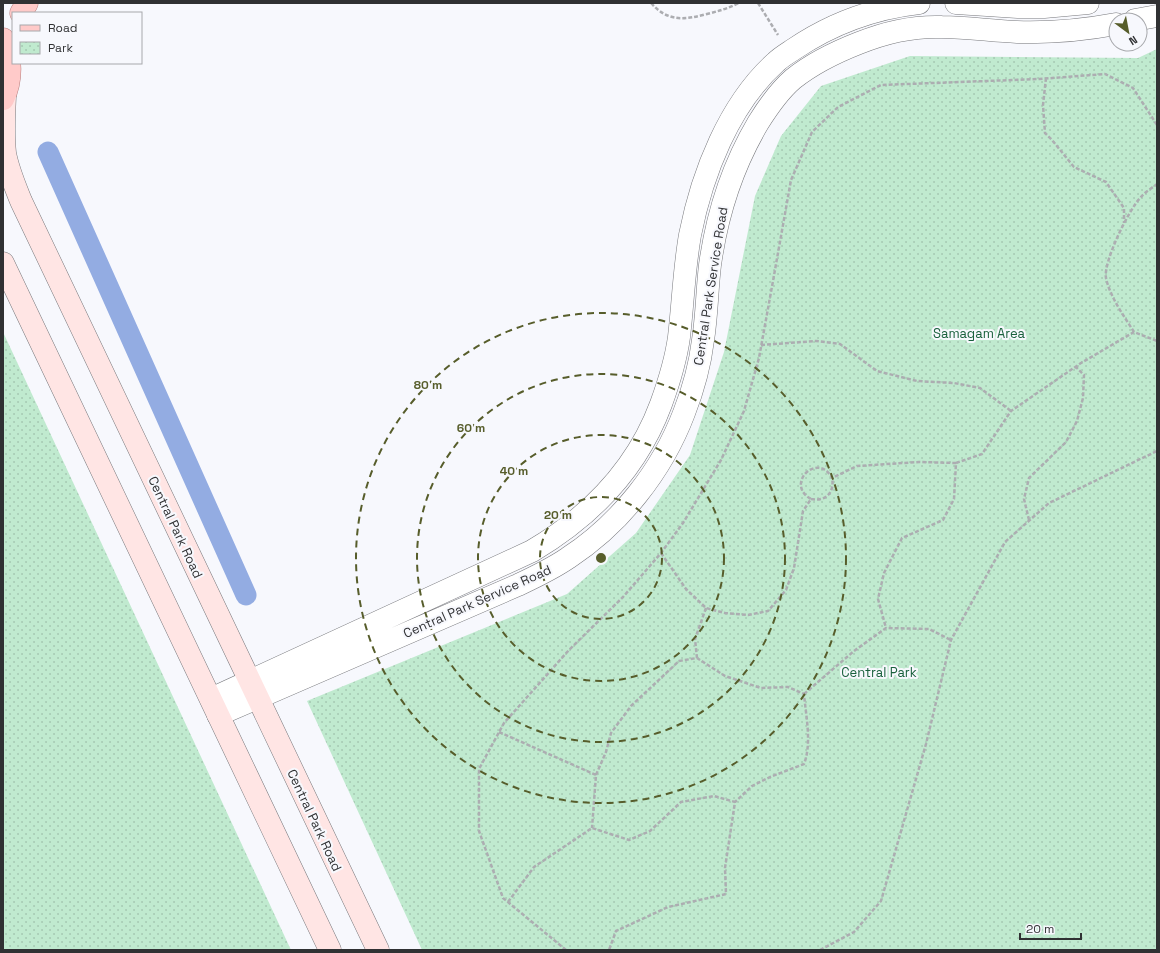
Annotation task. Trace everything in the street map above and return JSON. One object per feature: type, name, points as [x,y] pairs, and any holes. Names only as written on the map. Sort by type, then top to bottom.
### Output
[{"type":"main road","points":[[22,12],[27,3]]},
{"type":"main road","points":[[4,98],[9,83],[10,68],[8,43]]},
{"type":"main road","name":"Central Park Road","points":[[4,98],[4,134],[6,154],[21,202],[378,950]]},
{"type":"main road","points":[[3,263],[330,950]]},
{"type":"street","name":"Central Park Service Road","points":[[253,689],[532,551],[555,538],[595,505],[615,483],[632,460],[649,431],[662,403],[679,337],[690,236],[701,189],[710,163],[725,131],[742,102],[757,82],[777,61],[826,30],[878,10],[919,3]]},
{"type":"street","points":[[956,3],[1018,7],[1044,7],[1088,3]]},
{"type":"street","name":"Central Park Service Road","points":[[253,689],[518,585],[543,573],[589,543],[612,522],[634,498],[664,456],[677,429],[692,389],[703,340],[710,265],[714,240],[725,196],[733,172],[747,142],[763,115],[776,97],[792,80],[814,64],[836,52],[885,34],[905,29],[941,27],[1038,32],[1108,25]]},
{"type":"street","points":[[214,707],[253,689]]},
{"type":"path","points":[[651,3],[658,11],[672,18],[688,19],[726,9],[739,3]]},
{"type":"path","points":[[758,3],[788,53]]},
{"type":"path","points":[[566,950],[503,898],[479,831],[479,770],[504,723],[568,650],[623,597],[661,553],[683,522],[721,460],[744,410],[761,345],[774,281],[791,180],[812,132],[838,107],[881,85],[1105,74],[1133,88],[1157,125]]},
{"type":"path","points":[[1046,78],[1043,105],[1045,132],[1074,167],[1106,182],[1124,208],[1124,223]]},
{"type":"path","points":[[1157,184],[1140,198],[1124,223],[1111,254],[1106,277],[1117,306],[1134,332],[1157,341]]},
{"type":"path","points":[[832,478],[857,466],[920,462],[956,463],[982,454],[1011,411],[1076,367],[1134,332]]},
{"type":"path","points":[[761,345],[816,341],[840,344],[877,371],[917,381],[954,383],[980,388],[1011,411]]},
{"type":"path","points":[[1029,520],[1024,499],[1029,478],[1066,442],[1077,421],[1083,398],[1084,375],[1076,367]]},
{"type":"path","points":[[820,950],[854,932],[881,901],[926,744],[951,640],[1005,542],[1049,503],[1157,451]]},
{"type":"path","points":[[886,628],[878,599],[884,573],[902,538],[943,520],[954,499],[956,463]]},
{"type":"path","points":[[820,468],[828,472],[832,478],[833,486],[827,497],[820,500],[811,499],[804,493],[801,483],[802,478],[807,471],[820,468]]},
{"type":"path","points":[[661,553],[686,589],[706,608],[725,613],[748,615],[768,611],[786,590],[794,568],[803,511],[811,499]]},
{"type":"path","points":[[697,658],[694,639],[706,608]]},
{"type":"path","points":[[804,694],[854,651],[886,628],[929,629],[951,640]]},
{"type":"path","points":[[592,828],[596,775],[606,752],[611,733],[631,706],[679,661],[697,658],[725,676],[761,688],[788,688],[804,694]]},
{"type":"path","points":[[609,950],[616,931],[668,907],[726,894],[725,868],[735,802],[752,786],[770,777],[804,764],[808,755],[808,731],[804,694]]},
{"type":"path","points":[[499,732],[596,775]]},
{"type":"path","points":[[592,828],[629,840],[650,831],[681,802],[714,796],[735,802]]},
{"type":"path","points":[[508,902],[534,867],[592,828]]},
{"type":"green space","name":"Central Park","points":[[1157,49],[1157,950],[422,950],[307,701],[567,594],[636,533],[690,455],[724,352],[755,196],[781,136],[821,86],[910,56],[1138,58]]},
{"type":"green space","points":[[3,332],[291,950],[3,950]]},
{"type":"waterway","points":[[48,152],[246,595]]},
{"type":"park label","name":"Samagam Area","points":[[979,333]]}]
